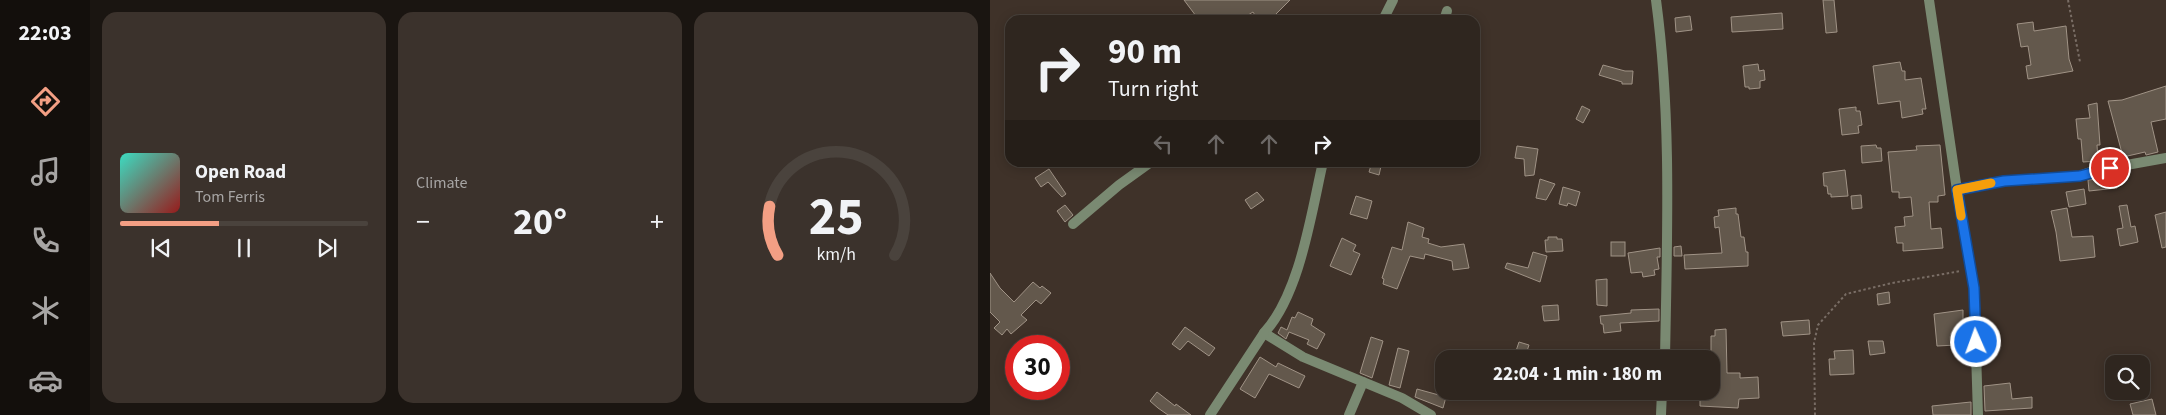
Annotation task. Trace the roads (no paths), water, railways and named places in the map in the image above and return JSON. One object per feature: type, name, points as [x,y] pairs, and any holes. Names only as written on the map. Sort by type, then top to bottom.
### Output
[{"type":"street","points":[[1386,15],[1393,0]]},
{"type":"street","points":[[1656,0],[1663,50],[1667,144],[1665,350]]},
{"type":"street","points":[[1929,0],[1957,190],[1974,288],[1978,415]]},
{"type":"street","points":[[1957,190],[2004,181],[2080,176],[2110,168],[2166,158]]},
{"type":"street","points":[[1073,224],[1119,185],[1144,167]]},
{"type":"street","points":[[1210,415],[1264,333],[1276,320],[1297,269],[1322,167]]},
{"type":"street","points":[[1264,333],[1303,357],[1402,398],[1431,415]]},
{"type":"street","points":[[1349,415],[1363,382]]},
{"type":"street","points":[[1661,415],[1662,400]]}]
